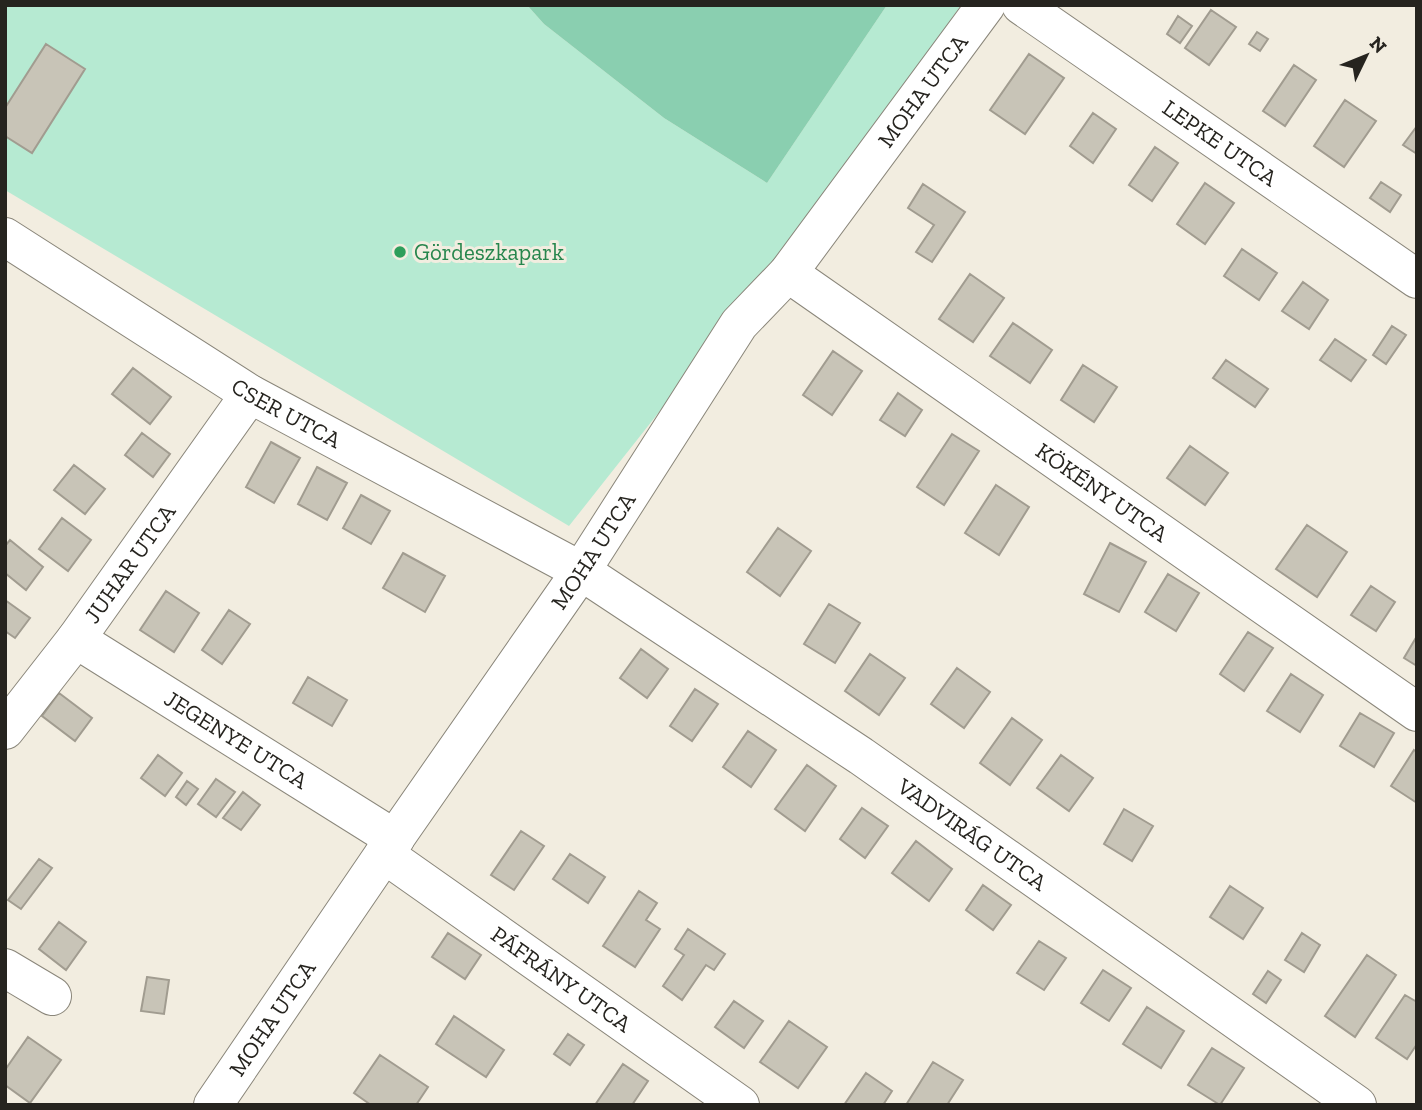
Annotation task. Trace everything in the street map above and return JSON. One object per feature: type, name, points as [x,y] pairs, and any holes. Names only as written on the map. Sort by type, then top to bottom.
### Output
[{"type":"street","name":"MOHA UTCA","points":[[213,1105],[581,571],[739,324],[788,273],[986,5]]},
{"type":"street","name":"LEPKE UTCA","points":[[1021,5],[1417,279]]},
{"type":"street","name":"CSER UTCA","points":[[5,237],[250,394],[581,571]]},
{"type":"street","name":"KÖKÉNY UTCA","points":[[788,273],[1417,712]]},
{"type":"street","name":"JUHAR UTCA","points":[[5,730],[76,639],[250,394]]},
{"type":"street","name":"VADVIRÁG UTCA","points":[[581,571],[861,756],[1357,1105]]},
{"type":"street","name":"JEGENYE UTCA","points":[[76,639],[390,846]]},
{"type":"street","name":"PÁFRÁNY UTCA","points":[[390,846],[740,1105]]},
{"type":"street","points":[[5,968],[52,996]]},
{"type":"green space","points":[[5,5],[527,5],[544,24],[664,118],[767,183],[887,5],[961,5],[814,216],[569,526],[5,190]]},
{"type":"green space","points":[[527,5],[887,5],[767,183],[664,118],[544,24]]},
{"type":"building","points":[[1211,10],[1236,27],[1209,65],[1185,48]]},
{"type":"building","points":[[1178,16],[1192,26],[1180,43],[1167,34]]},
{"type":"building","points":[[1257,32],[1268,39],[1260,51],[1249,44]]},
{"type":"building","points":[[46,44],[85,69],[32,153],[5,136],[5,108]]},
{"type":"building","points":[[1029,54],[1064,78],[1025,134],[990,110]]},
{"type":"building","points":[[1294,65],[1316,80],[1285,126],[1263,111]]},
{"type":"building","points":[[1345,100],[1376,121],[1344,167],[1314,146]]},
{"type":"building","points":[[1093,113],[1116,129],[1093,163],[1070,146]]},
{"type":"building","points":[[1417,126],[1417,154],[1403,145]]},
{"type":"building","points":[[1155,147],[1178,163],[1152,201],[1129,185]]},
{"type":"building","points":[[1381,182],[1401,195],[1390,212],[1370,198]]},
{"type":"building","points":[[1205,183],[1234,203],[1205,244],[1177,224]]},
{"type":"building","points":[[923,184],[965,212],[932,262],[916,252],[934,225],[908,208]]},
{"type":"building","points":[[1242,249],[1277,273],[1259,300],[1224,276]]},
{"type":"building","points":[[970,274],[1004,298],[973,342],[939,319]]},
{"type":"building","points":[[1303,282],[1328,300],[1309,329],[1282,311]]},
{"type":"building","points":[[1013,323],[1052,350],[1030,383],[990,356]]},
{"type":"building","points":[[1392,326],[1406,335],[1386,364],[1373,355]]},
{"type":"building","points":[[1335,339],[1366,360],[1351,381],[1320,360]]},
{"type":"building","points":[[833,351],[862,371],[832,415],[803,395]]},
{"type":"building","points":[[1226,360],[1268,389],[1255,407],[1213,378]]},
{"type":"building","points":[[1083,365],[1117,387],[1094,422],[1061,400]]},
{"type":"building","points":[[133,368],[171,397],[150,424],[112,394]]},
{"type":"building","points":[[898,393],[922,410],[905,436],[880,420]]},
{"type":"building","points":[[142,433],[170,454],[153,477],[125,455]]},
{"type":"building","points":[[952,434],[979,451],[944,505],[917,487]]},
{"type":"building","points":[[271,442],[300,458],[274,503],[246,487]]},
{"type":"building","points":[[1190,446],[1228,473],[1205,505],[1167,478]]},
{"type":"building","points":[[74,465],[105,489],[85,514],[54,490]]},
{"type":"building","points":[[317,467],[347,483],[327,520],[298,504]]},
{"type":"building","points":[[996,485],[1029,507],[999,555],[965,533]]},
{"type":"building","points":[[361,495],[390,511],[371,544],[343,528]]},
{"type":"building","points":[[62,518],[91,540],[68,571],[39,549]]},
{"type":"building","points":[[1307,525],[1347,552],[1317,597],[1276,569]]},
{"type":"building","points":[[778,528],[811,551],[780,596],[747,572]]},
{"type":"building","points":[[10,540],[43,567],[26,590],[5,573],[5,546]]},
{"type":"building","points":[[1110,543],[1146,562],[1119,612],[1084,594]]},
{"type":"building","points":[[403,553],[445,576],[425,612],[383,588]]},
{"type":"building","points":[[1168,574],[1199,593],[1176,631],[1145,612]]},
{"type":"building","points":[[1371,586],[1395,602],[1376,631],[1351,615]]},
{"type":"building","points":[[166,591],[199,613],[174,652],[140,630]]},
{"type":"building","points":[[5,600],[30,618],[15,638],[5,631]]},
{"type":"building","points":[[829,604],[860,623],[835,663],[804,644]]},
{"type":"building","points":[[229,610],[250,624],[222,664],[202,650]]},
{"type":"building","points":[[1248,632],[1273,648],[1244,691],[1220,674]]},
{"type":"building","points":[[1417,636],[1417,666],[1404,658]]},
{"type":"building","points":[[641,649],[668,669],[647,698],[620,678]]},
{"type":"building","points":[[870,654],[905,678],[879,715],[845,691]]},
{"type":"building","points":[[957,668],[990,692],[964,728],[931,704]]},
{"type":"building","points":[[1291,674],[1323,695],[1300,732],[1267,711]]},
{"type":"building","points":[[308,677],[347,700],[332,726],[293,703]]},
{"type":"building","points":[[695,689],[718,704],[692,741],[670,726]]},
{"type":"building","points":[[59,693],[92,718],[75,741],[42,716]]},
{"type":"building","points":[[1360,713],[1394,733],[1374,767],[1340,746]]},
{"type":"building","points":[[1012,718],[1042,740],[1010,785],[980,763]]},
{"type":"building","points":[[748,731],[776,750],[751,787],[723,767]]},
{"type":"building","points":[[1414,750],[1417,752],[1417,803],[1391,786]]},
{"type":"building","points":[[158,755],[182,773],[165,796],[141,778]]},
{"type":"building","points":[[1061,755],[1093,778],[1069,811],[1037,788]]},
{"type":"building","points":[[807,765],[836,786],[805,831],[775,809]]},
{"type":"building","points":[[216,779],[235,792],[216,817],[198,804]]},
{"type":"building","points":[[187,781],[198,789],[186,805],[176,797]]},
{"type":"building","points":[[243,792],[260,805],[241,830],[223,818]]},
{"type":"building","points":[[862,808],[888,826],[865,858],[840,839]]},
{"type":"building","points":[[1124,809],[1153,826],[1132,861],[1104,844]]},
{"type":"building","points":[[521,831],[544,846],[514,890],[491,875]]},
{"type":"building","points":[[916,841],[952,869],[929,901],[892,873]]},
{"type":"building","points":[[570,854],[605,877],[588,903],[553,879]]},
{"type":"building","points":[[39,859],[52,868],[21,909],[8,900]]},
{"type":"building","points":[[983,885],[1011,905],[993,930],[966,910]]},
{"type":"building","points":[[1230,886],[1263,908],[1243,939],[1210,917]]},
{"type":"building","points":[[639,891],[657,903],[646,920],[660,929],[635,967],[603,946]]},
{"type":"building","points":[[59,922],[86,942],[66,970],[39,949]]},
{"type":"building","points":[[688,929],[725,954],[714,970],[706,965],[682,1000],[663,986],[684,955],[675,949]]},
{"type":"building","points":[[448,933],[481,955],[465,979],[432,957]]},
{"type":"building","points":[[1302,933],[1320,945],[1304,972],[1285,960]]},
{"type":"building","points":[[1039,941],[1066,958],[1044,990],[1017,973]]},
{"type":"building","points":[[1367,955],[1396,975],[1355,1037],[1325,1016]]},
{"type":"building","points":[[1103,970],[1131,988],[1109,1021],[1081,1003]]},
{"type":"building","points":[[1268,971],[1281,980],[1266,1003],[1253,994]]},
{"type":"building","points":[[147,977],[169,980],[164,1014],[141,1011]]},
{"type":"building","points":[[1405,995],[1417,1002],[1417,1044],[1407,1059],[1376,1038]]},
{"type":"building","points":[[734,1001],[763,1021],[744,1048],[715,1027]]},
{"type":"building","points":[[1147,1007],[1184,1031],[1161,1068],[1123,1044]]},
{"type":"building","points":[[454,1016],[504,1050],[486,1077],[436,1044]]},
{"type":"building","points":[[789,1021],[827,1047],[798,1088],[760,1062]]},
{"type":"building","points":[[568,1034],[584,1045],[570,1065],[554,1054]]},
{"type":"building","points":[[28,1037],[61,1060],[30,1103],[5,1085],[5,1070]]},
{"type":"building","points":[[1212,1048],[1244,1068],[1220,1105],[1188,1085]]},
{"type":"building","points":[[380,1055],[428,1087],[416,1105],[371,1105],[354,1093]]},
{"type":"building","points":[[933,1062],[963,1080],[947,1105],[906,1105]]},
{"type":"building","points":[[623,1064],[648,1081],[632,1105],[595,1105]]},
{"type":"building","points":[[866,1073],[892,1091],[883,1105],[844,1105]]},
{"type":"place","name":"Gördeszkapark","points":[[400,252]]}]
